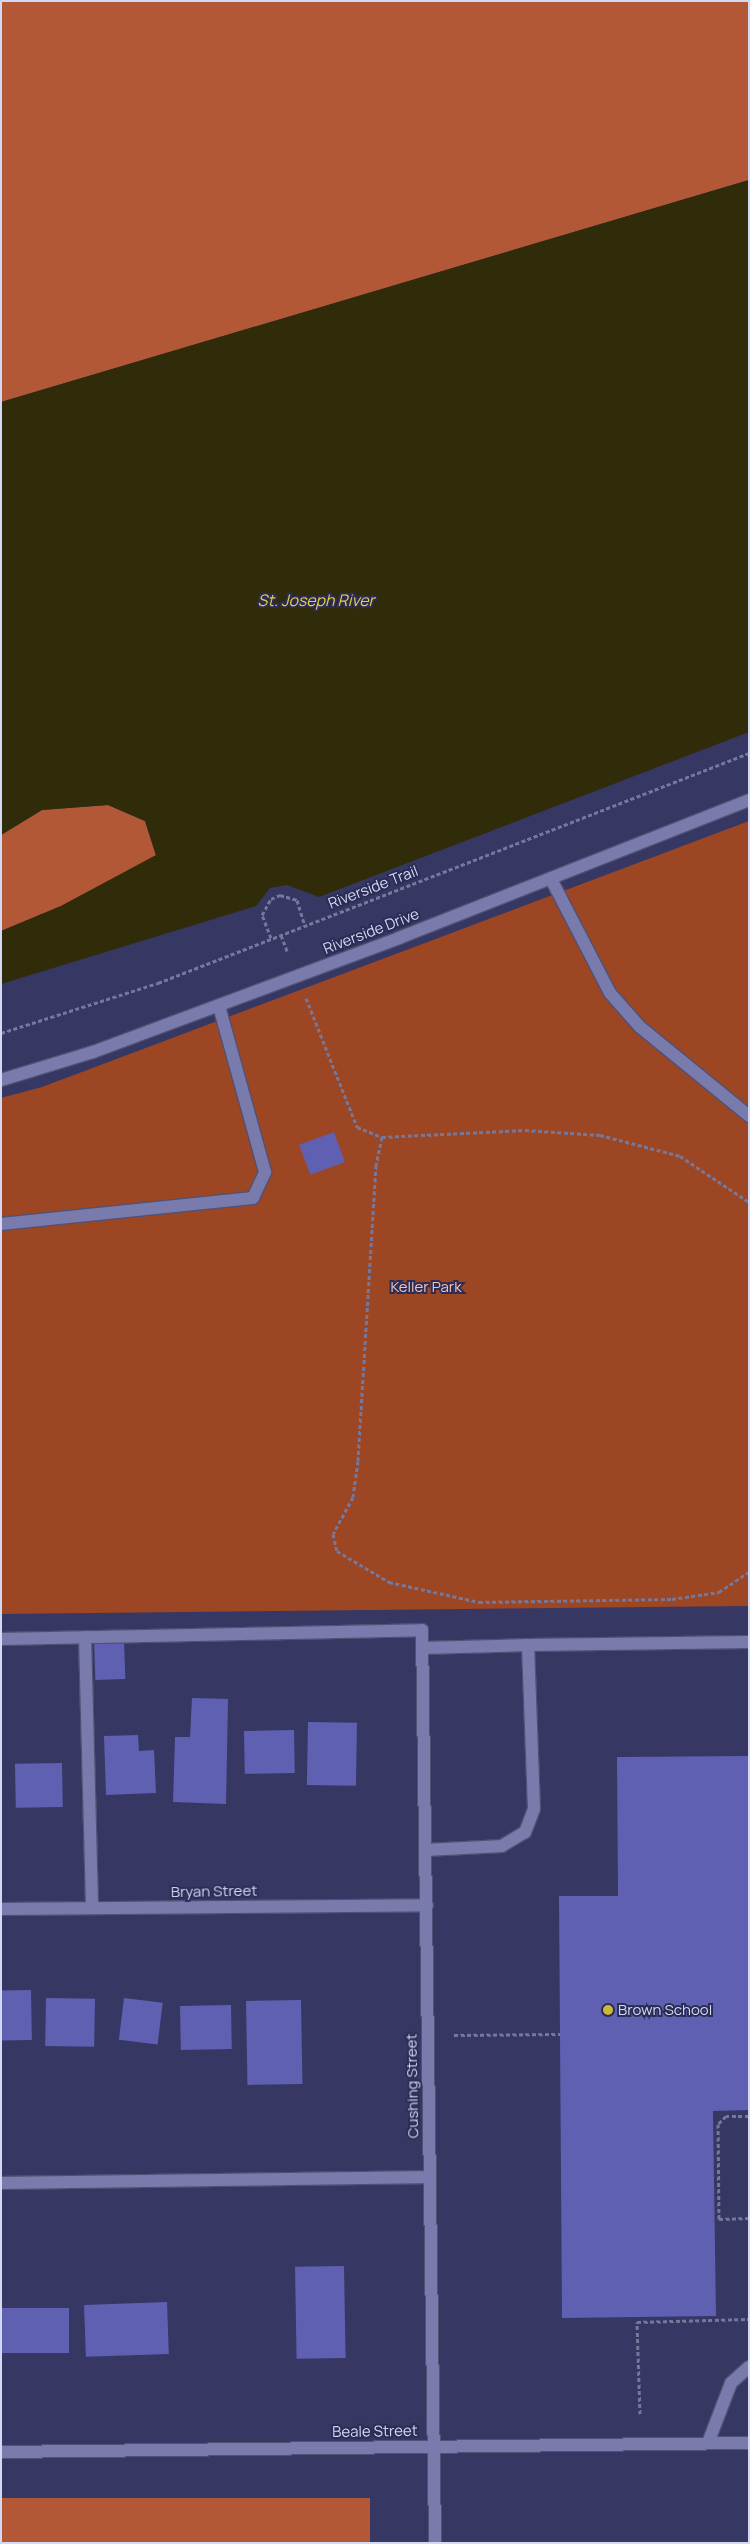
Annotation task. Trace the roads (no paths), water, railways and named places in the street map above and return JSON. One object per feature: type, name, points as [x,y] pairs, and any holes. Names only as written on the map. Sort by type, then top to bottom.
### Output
[{"type":"street","name":"Riverside Drive","points":[[1,1080],[219,1006],[551,879],[749,800]]},
{"type":"street","points":[[551,879],[610,993],[640,1027],[749,1116]]},
{"type":"street","points":[[1,1224],[253,1198],[265,1172],[219,1006]]},
{"type":"street","name":"Cushing Street","points":[[85,1637],[422,1630],[435,2543]]},
{"type":"street","points":[[1,1639],[85,1637],[92,1908]]},
{"type":"street","points":[[422,1648],[749,1642]]},
{"type":"street","points":[[426,1850],[488,1850],[525,1832],[534,1809],[528,1645]]},
{"type":"street","name":"Bryan Street","points":[[1,1908],[427,1905]]},
{"type":"street","points":[[1,2183],[429,2177]]},
{"type":"street","points":[[708,2443],[731,2383],[749,2367]]},
{"type":"street","name":"Beale Street","points":[[1,2452],[749,2443]]},
{"type":"water","name":"St. Joseph River","points":[[749,180],[749,732],[319,897],[287,885],[270,888],[256,906],[1,984],[1,931],[61,906],[156,855],[145,821],[108,805],[42,810],[1,835],[1,402]]},
{"type":"place","name":"Brown School","points":[[608,2010]]},
{"type":"park label","name":"Keller Park","points":[[426,1287]]}]
